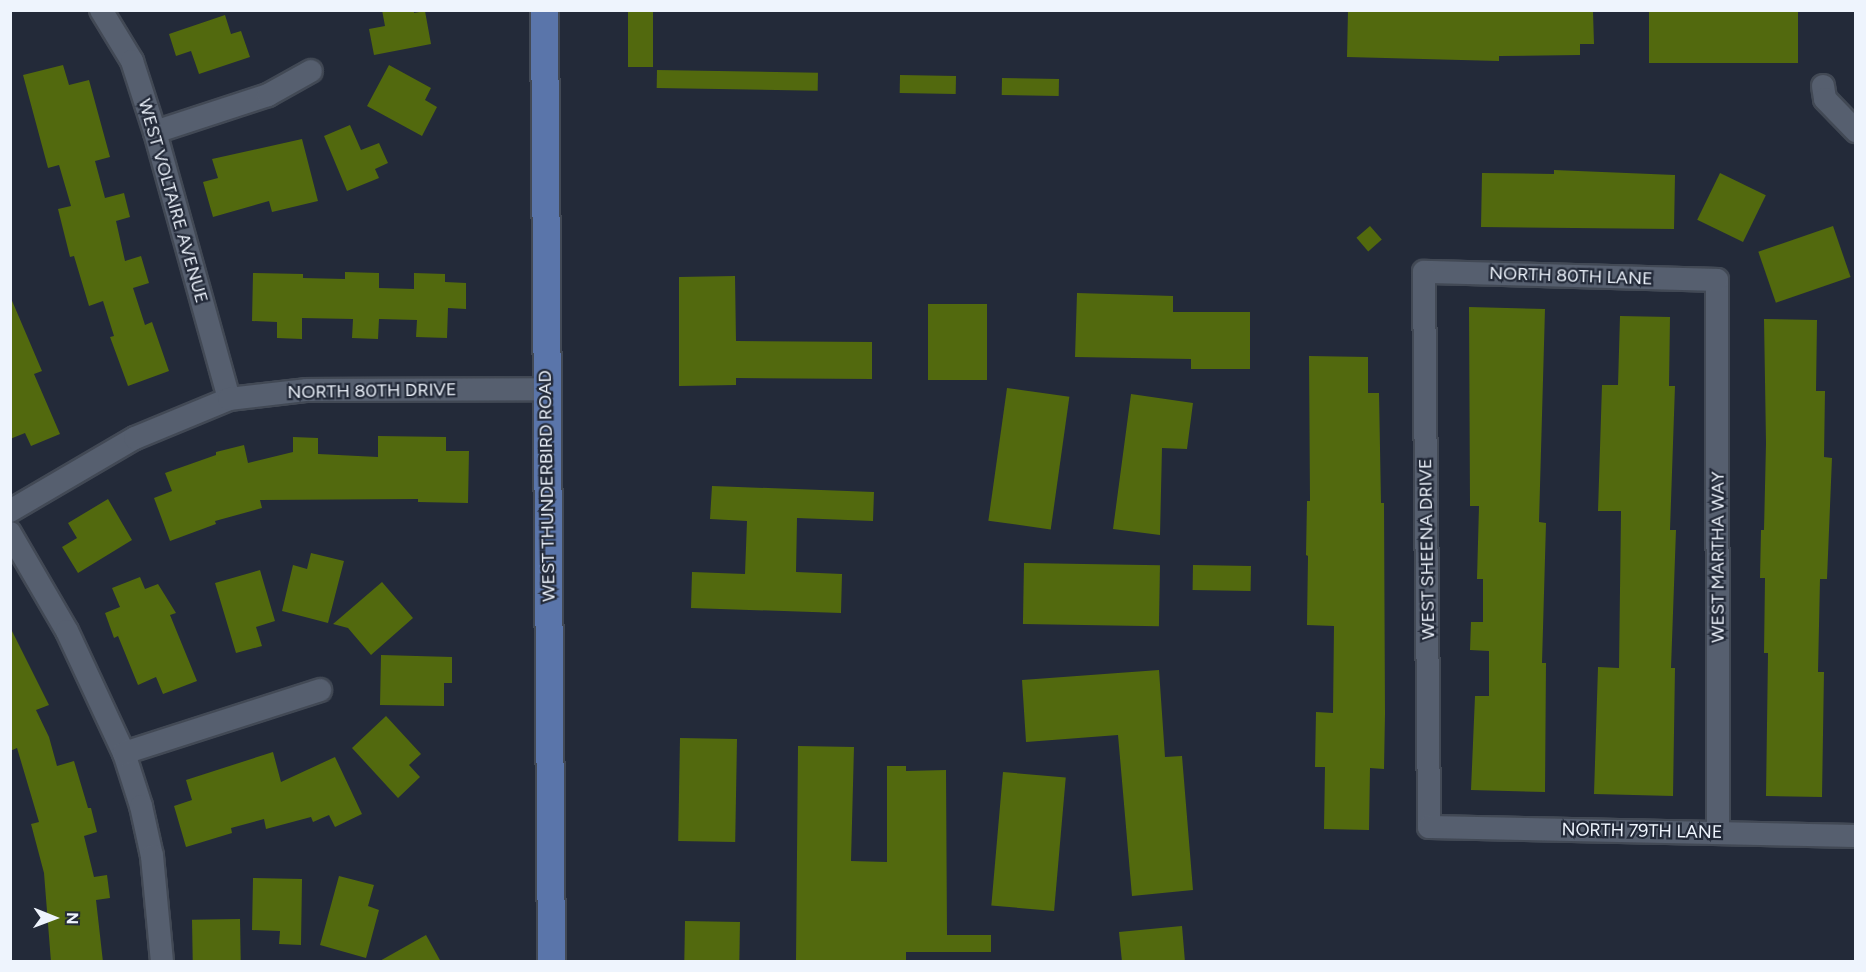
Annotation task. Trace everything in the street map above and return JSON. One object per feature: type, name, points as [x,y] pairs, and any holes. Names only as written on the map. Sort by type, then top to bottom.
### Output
[{"type":"main road","name":"WEST THUNDERBIRD ROAD","points":[[544,10],[551,962]]},
{"type":"street","name":"WEST VOLTAIRE AVENUE","points":[[101,10],[132,61],[155,132],[229,399]]},
{"type":"street","points":[[155,132],[268,95],[311,71]]},
{"type":"street","points":[[1823,86],[1825,99],[1856,131]]},
{"type":"street","name":"NORTH 80TH LANE","points":[[1424,272],[1718,280]]},
{"type":"street","name":"WEST SHEENA DRIVE","points":[[1424,272],[1429,827]]},
{"type":"street","name":"WEST MARTHA WAY","points":[[1718,280],[1718,833]]},
{"type":"street","name":"NORTH 80TH DRIVE","points":[[10,511],[135,438],[229,399],[307,390],[546,389]]},
{"type":"street","points":[[10,533],[67,631],[124,753],[141,806],[152,856],[162,962]]},
{"type":"street","points":[[124,753],[320,690]]},
{"type":"street","name":"NORTH 79TH LANE","points":[[1429,827],[1856,836]]},
{"type":"building","points":[[382,10],[414,10],[414,13],[425,11],[431,44],[374,55],[369,29],[385,26]]},
{"type":"building","points":[[628,10],[653,10],[653,67],[628,67]]},
{"type":"building","points":[[1348,10],[1593,12],[1594,44],[1580,44],[1580,55],[1499,56],[1499,61],[1347,57]]},
{"type":"building","points":[[1649,10],[1798,10],[1798,63],[1649,63]]},
{"type":"building","points":[[225,15],[231,34],[241,31],[250,57],[199,74],[191,51],[176,56],[169,34]]},
{"type":"building","points":[[63,65],[69,85],[89,80],[110,157],[95,161],[105,198],[124,193],[130,217],[116,221],[125,261],[141,256],[149,283],[133,288],[145,325],[152,322],[169,371],[128,386],[110,337],[114,336],[103,301],[89,306],[74,256],[70,257],[58,209],[71,206],[59,165],[48,168],[23,75]]},
{"type":"building","points":[[389,65],[431,88],[425,100],[437,107],[422,136],[367,106]]},
{"type":"building","points":[[657,70],[818,73],[818,91],[657,88]]},
{"type":"building","points":[[900,75],[956,76],[956,94],[900,93]]},
{"type":"building","points":[[1002,78],[1059,79],[1059,96],[1002,95]]},
{"type":"building","points":[[350,125],[361,150],[379,143],[388,163],[375,169],[379,178],[347,191],[324,136]]},
{"type":"building","points":[[302,139],[318,201],[272,212],[269,201],[213,217],[203,182],[218,178],[212,159]]},
{"type":"building","points":[[1554,170],[1675,175],[1674,229],[1481,227],[1482,173],[1554,174]]},
{"type":"building","points":[[1720,173],[1766,195],[1743,242],[1697,220]]},
{"type":"building","points":[[1370,226],[1382,240],[1368,251],[1356,238]]},
{"type":"building","points":[[1833,226],[1851,277],[1776,303],[1758,252]]},
{"type":"building","points":[[345,272],[379,273],[379,288],[414,289],[414,273],[445,274],[445,282],[466,283],[466,309],[448,308],[447,338],[416,337],[417,320],[379,319],[378,339],[352,338],[353,319],[302,318],[302,339],[277,338],[277,322],[252,321],[253,273],[303,274],[303,278],[345,279]]},
{"type":"building","points":[[735,276],[736,341],[872,342],[872,379],[736,378],[736,385],[679,386],[679,277]]},
{"type":"building","points":[[1077,293],[1173,296],[1173,312],[1250,312],[1250,369],[1191,369],[1191,359],[1075,357]]},
{"type":"building","points":[[10,296],[42,371],[34,374],[60,434],[31,446],[25,433],[10,439]]},
{"type":"building","points":[[928,304],[987,304],[987,380],[928,380]]},
{"type":"building","points":[[1469,307],[1545,309],[1539,522],[1546,523],[1542,663],[1546,663],[1545,792],[1471,790],[1475,696],[1489,696],[1489,651],[1470,650],[1471,622],[1483,622],[1483,579],[1477,579],[1479,506],[1470,506]]},
{"type":"building","points":[[1620,316],[1670,317],[1669,386],[1675,386],[1670,530],[1676,530],[1671,668],[1675,668],[1673,796],[1594,794],[1598,667],[1619,668],[1621,511],[1598,511],[1602,385],[1618,385]]},
{"type":"building","points":[[1764,319],[1817,320],[1816,391],[1825,391],[1824,457],[1832,458],[1827,579],[1820,579],[1818,672],[1824,672],[1822,797],[1766,796],[1768,653],[1764,653],[1765,578],[1760,578],[1761,530],[1764,530],[1766,443]]},
{"type":"building","points":[[1309,356],[1368,357],[1368,393],[1379,393],[1381,503],[1384,503],[1384,769],[1370,768],[1369,830],[1324,829],[1325,767],[1315,767],[1316,712],[1333,713],[1334,626],[1307,625],[1307,501],[1310,501]]},
{"type":"building","points":[[1007,388],[1069,397],[1051,529],[988,521]]},
{"type":"building","points":[[1131,394],[1193,403],[1187,449],[1162,448],[1160,535],[1113,529]]},
{"type":"building","points":[[378,436],[446,437],[446,451],[469,451],[468,503],[418,502],[418,499],[260,500],[262,508],[215,521],[216,524],[170,541],[154,498],[172,491],[165,473],[216,455],[216,452],[244,445],[248,463],[293,452],[293,437],[318,438],[318,454],[378,457]]},
{"type":"building","points":[[712,486],[874,492],[873,521],[797,518],[796,572],[842,574],[841,613],[691,608],[692,572],[745,574],[747,521],[710,519]]},
{"type":"building","points":[[108,499],[132,540],[78,573],[62,547],[77,538],[68,523]]},
{"type":"building","points":[[311,553],[344,561],[328,623],[282,611],[293,565],[307,569]]},
{"type":"building","points":[[1024,563],[1160,565],[1159,626],[1023,624]]},
{"type":"building","points":[[1193,565],[1251,566],[1251,591],[1193,590]]},
{"type":"building","points":[[260,570],[275,621],[256,627],[262,646],[236,653],[215,583]]},
{"type":"building","points":[[140,577],[145,589],[158,584],[176,613],[170,615],[197,681],[163,694],[156,677],[138,685],[118,636],[114,638],[105,613],[120,607],[112,588]]},
{"type":"building","points":[[382,582],[413,618],[371,655],[348,628],[333,624]]},
{"type":"building","points":[[10,627],[49,705],[36,710],[49,737],[57,766],[74,761],[88,808],[91,808],[97,832],[84,836],[94,877],[107,875],[110,898],[96,900],[103,962],[51,962],[44,873],[31,824],[39,822],[17,748],[10,751]]},
{"type":"building","points":[[381,655],[452,657],[452,683],[444,683],[444,706],[380,705]]},
{"type":"building","points":[[1159,670],[1165,757],[1182,756],[1193,890],[1132,896],[1118,735],[1026,742],[1022,680]]},
{"type":"building","points":[[386,716],[421,754],[409,765],[420,777],[398,798],[352,748]]},
{"type":"building","points":[[680,738],[737,739],[735,842],[678,841]]},
{"type":"building","points":[[798,746],[854,747],[851,861],[887,862],[887,766],[906,766],[906,771],[946,770],[947,935],[991,935],[991,952],[906,952],[906,962],[796,962]]},
{"type":"building","points":[[273,752],[281,782],[335,757],[362,814],[335,827],[329,815],[313,822],[311,817],[266,829],[264,819],[231,828],[232,833],[186,847],[174,806],[192,800],[186,780]]},
{"type":"building","points":[[1003,772],[1066,777],[1054,911],[991,905]]},
{"type":"building","points":[[339,876],[374,885],[368,906],[379,910],[366,958],[320,945]]},
{"type":"building","points":[[253,878],[302,879],[301,945],[279,944],[280,931],[252,930]]},
{"type":"building","points":[[240,919],[241,962],[193,962],[192,920]]},
{"type":"building","points":[[685,921],[740,922],[739,962],[684,962]]},
{"type":"building","points":[[1182,926],[1185,962],[1122,962],[1119,932]]},
{"type":"building","points":[[426,935],[441,962],[378,962]]}]
